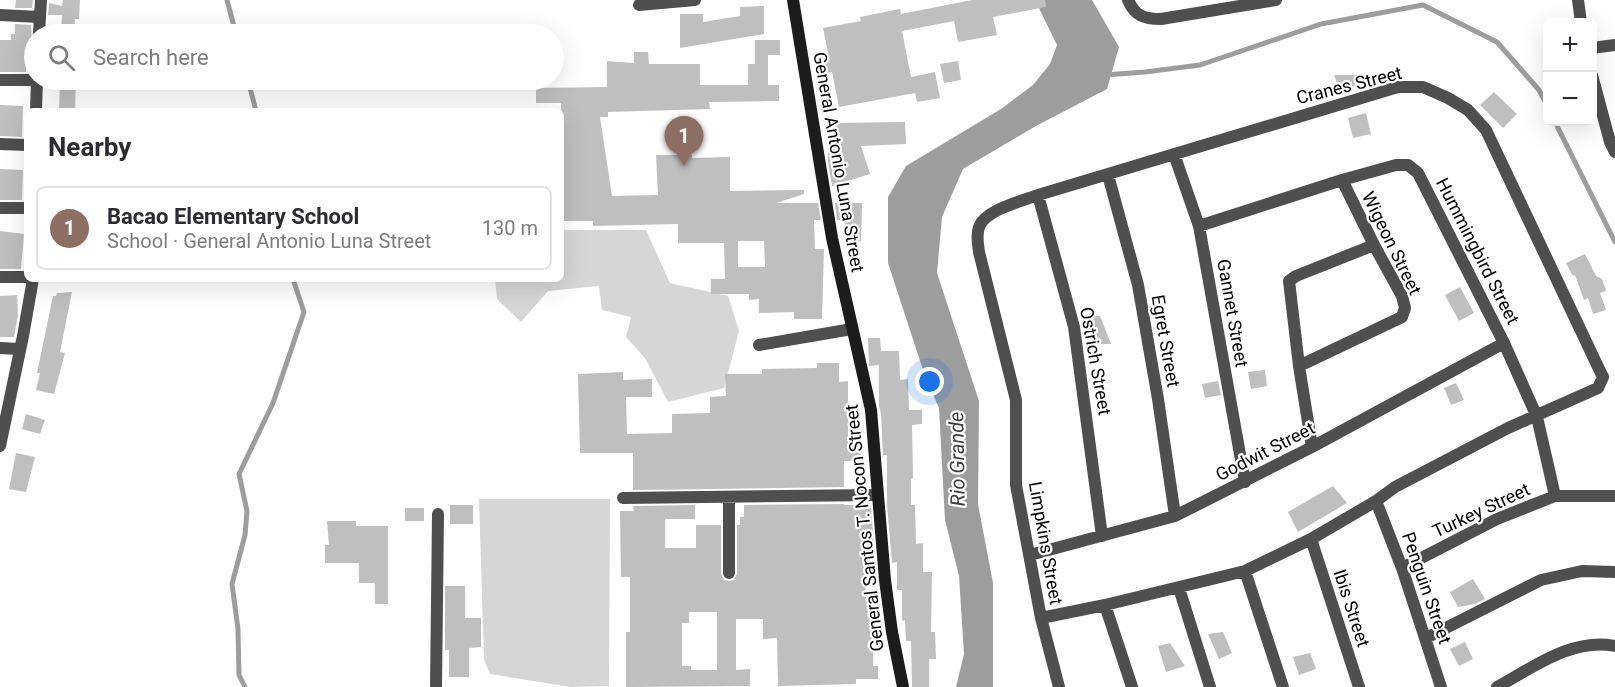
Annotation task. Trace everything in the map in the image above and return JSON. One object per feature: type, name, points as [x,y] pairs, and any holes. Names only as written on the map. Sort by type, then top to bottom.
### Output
[{"type":"main road","name":"General Antonio Luna Street","points":[[793,0],[832,238],[852,329]]},
{"type":"main road","name":"General Santos T. Nocon Street","points":[[852,329],[871,410],[885,580],[903,687]]},
{"type":"street","points":[[39,24],[41,0]]},
{"type":"street","points":[[639,5],[695,0]]},
{"type":"street","points":[[1128,0],[1138,15],[1161,20],[1221,4],[1276,0]]},
{"type":"street","points":[[1578,0],[1580,18]]},
{"type":"street","points":[[0,15],[39,17]]},
{"type":"street","points":[[1597,47],[1615,45]]},
{"type":"street","points":[[0,80],[24,80]]},
{"type":"street","name":"Cranes Street","points":[[979,227],[985,218],[997,211],[1038,195],[1398,87],[1423,87],[1468,110],[1486,130],[1603,377],[1598,388],[1537,417]]},
{"type":"street","points":[[1597,89],[1613,145]]},
{"type":"street","points":[[36,108],[37,90]]},
{"type":"street","points":[[0,144],[24,145]]},
{"type":"street","name":"Gannet Street","points":[[1174,154],[1199,226],[1245,482]]},
{"type":"street","name":"Hummingbird Street","points":[[1199,226],[1396,165],[1408,165],[1418,172],[1537,417],[1555,496]]},
{"type":"street","name":"Egret Street","points":[[1108,175],[1138,285],[1175,516]]},
{"type":"street","name":"Wigeon Street","points":[[1299,366],[1402,317],[1405,308],[1402,296],[1342,180]]},
{"type":"street","name":"Ostrich Street","points":[[1038,195],[1074,327],[1102,536]]},
{"type":"street","points":[[0,208],[24,207]]},
{"type":"street","name":"Limpkins Street","points":[[979,227],[977,239],[979,252],[1016,400],[1016,485],[1041,618],[1059,687]]},
{"type":"street","points":[[1312,447],[1289,281],[1296,276],[1374,245]]},
{"type":"street","points":[[0,277],[24,277]]},
{"type":"street","points":[[0,446],[32,282]]},
{"type":"street","points":[[759,345],[852,329]]},
{"type":"street","name":"Godwit Street","points":[[1030,555],[1175,516],[1312,447],[1503,343]]},
{"type":"street","points":[[0,348],[20,349]]},
{"type":"street","points":[[1041,618],[1245,571],[1311,539],[1406,481],[1508,429],[1537,417]]},
{"type":"street","points":[[623,498],[878,495]]},
{"type":"street","name":"Turkey Street","points":[[1402,568],[1497,519],[1555,496],[1615,496]]},
{"type":"street","points":[[729,497],[729,573]]},
{"type":"street","name":"Penguin Street","points":[[1376,501],[1402,568],[1441,687]]},
{"type":"street","points":[[435,687],[438,514]]},
{"type":"street","name":"Ibis Street","points":[[1311,539],[1359,687]]},
{"type":"street","points":[[1245,571],[1283,687]]},
{"type":"street","points":[[1426,638],[1541,580],[1582,571],[1615,572]]},
{"type":"street","points":[[1179,588],[1210,687]]},
{"type":"street","points":[[1105,605],[1132,687]]},
{"type":"street","points":[[1497,687],[1556,656],[1583,646],[1615,646]]},
{"type":"shaded area","points":[[564,230],[646,230],[670,283],[728,296],[739,331],[724,388],[668,402],[645,358],[626,337],[631,317],[602,310],[599,286],[548,291],[521,322],[497,299],[495,282],[564,282]]},
{"type":"shaded area","points":[[479,499],[610,499],[609,686],[571,687],[490,674],[484,660]]},
{"type":"water","name":"Rio Grande","points":[[1035,0],[1092,0],[1119,47],[1107,89],[1036,126],[963,169],[942,217],[937,273],[979,401],[978,504],[993,583],[993,687],[956,687],[964,654],[959,576],[945,520],[939,408],[925,376],[888,263],[888,197],[906,166],[1001,109],[1033,85],[1050,64],[1057,45]]},
{"type":"building","points":[[16,0],[33,0],[32,8],[15,8]]},
{"type":"building","points":[[63,0],[80,0],[79,19],[75,19],[75,24],[62,24],[62,15],[48,15],[49,3],[62,6]]},
{"type":"building","points":[[972,0],[1045,0],[1046,7],[993,17],[997,35],[958,42],[954,21],[902,31],[911,77],[935,72],[940,98],[917,102],[915,93],[839,107],[832,72],[822,74],[818,55],[828,53],[823,28],[861,21],[860,17],[900,9],[901,14]]},
{"type":"building","points":[[764,6],[764,34],[680,48],[680,14],[703,14],[703,22],[740,16],[740,7]]},
{"type":"building","points":[[15,24],[24,25],[24,72],[0,72],[0,40],[11,40],[11,34],[15,34]]},
{"type":"building","points":[[755,40],[780,40],[780,55],[768,55],[768,85],[779,85],[779,101],[709,102],[710,109],[608,112],[608,117],[600,117],[612,196],[658,195],[656,155],[692,155],[692,158],[730,157],[730,191],[804,190],[804,194],[776,203],[818,203],[821,220],[814,220],[815,249],[824,249],[822,319],[794,319],[794,312],[759,313],[759,299],[749,300],[749,294],[711,294],[711,279],[725,279],[724,243],[678,243],[678,224],[593,226],[593,221],[564,221],[564,108],[561,108],[561,103],[536,103],[536,90],[607,87],[607,61],[634,63],[634,52],[648,52],[649,64],[700,64],[700,85],[748,85],[748,64],[755,64]],"holes":[[[738,241],[764,241],[765,267],[738,267]]]},
{"type":"building","points":[[958,61],[961,80],[944,83],[940,64]]},
{"type":"building","points":[[1334,75],[1379,75],[1379,77],[1340,91]]},
{"type":"building","points":[[60,90],[76,90],[75,108],[59,108]]},
{"type":"building","points":[[1494,92],[1517,114],[1503,128],[1480,105]]},
{"type":"building","points":[[0,105],[23,106],[22,137],[0,136]]},
{"type":"building","points":[[1366,113],[1371,134],[1353,138],[1348,118]]},
{"type":"building","points":[[905,122],[906,144],[861,146],[870,174],[832,186],[828,161],[829,123]]},
{"type":"building","points":[[0,169],[23,170],[22,200],[0,200]]},
{"type":"building","points":[[835,203],[862,203],[861,241],[845,241],[845,220],[837,220]]},
{"type":"building","points":[[0,231],[24,234],[21,269],[0,269]]},
{"type":"building","points":[[1585,254],[1596,276],[1602,279],[1606,291],[1600,293],[1606,310],[1593,314],[1588,298],[1584,300],[1575,275],[1573,276],[1566,263]]},
{"type":"building","points":[[1460,287],[1474,313],[1459,321],[1445,295]]},
{"type":"building","points":[[72,292],[60,352],[65,353],[54,394],[36,390],[40,373],[37,373],[53,296],[57,293]]},
{"type":"building","points":[[17,295],[18,315],[14,337],[0,337],[0,296]]},
{"type":"building","points":[[1086,316],[1100,316],[1111,344],[1094,344]]},
{"type":"building","points":[[868,338],[880,338],[881,351],[899,351],[900,380],[908,379],[909,410],[922,410],[922,424],[912,425],[911,505],[915,505],[916,544],[923,543],[923,572],[932,572],[931,632],[935,632],[936,659],[929,659],[929,687],[912,687],[911,641],[906,641],[905,620],[902,621],[902,590],[897,590],[897,562],[892,563],[887,505],[887,455],[883,455],[879,406],[879,365],[869,366]]},
{"type":"building","points":[[817,363],[839,363],[839,382],[848,381],[848,444],[861,443],[861,461],[844,461],[844,487],[633,490],[633,453],[580,453],[578,374],[623,372],[623,380],[652,379],[652,397],[626,397],[627,434],[672,433],[672,414],[710,413],[710,397],[726,396],[725,374],[762,374],[762,369],[817,368]]},
{"type":"building","points":[[1265,370],[1267,386],[1251,389],[1248,372]]},
{"type":"building","points":[[1218,381],[1221,395],[1205,398],[1202,384]]},
{"type":"building","points":[[1456,383],[1464,400],[1451,405],[1444,388]]},
{"type":"building","points":[[26,414],[45,420],[40,434],[22,429]]},
{"type":"building","points":[[16,453],[35,457],[26,492],[9,489]]},
{"type":"building","points":[[1333,486],[1347,503],[1298,532],[1288,512]]},
{"type":"building","points":[[450,505],[473,505],[473,524],[450,524]]},
{"type":"building","points":[[695,505],[695,519],[665,519],[665,548],[696,548],[696,525],[721,525],[721,574],[724,580],[730,581],[734,580],[737,574],[737,525],[740,525],[740,517],[744,517],[744,505],[871,505],[875,563],[865,563],[866,599],[873,599],[873,666],[878,666],[878,679],[856,679],[856,684],[778,686],[777,638],[763,639],[763,619],[736,619],[736,670],[750,669],[750,686],[626,687],[626,632],[630,632],[630,577],[621,577],[620,511],[634,511],[633,506]],"holes":[[[689,612],[717,612],[717,670],[691,670],[691,666],[682,666],[682,623],[689,623]]]},
{"type":"building","points":[[405,508],[424,508],[424,521],[405,521]]},
{"type":"building","points":[[327,521],[356,521],[356,526],[388,526],[388,604],[375,604],[375,583],[359,583],[359,563],[325,563],[325,545],[329,545]]},
{"type":"building","points":[[1473,579],[1485,599],[1475,604],[1458,607],[1450,592]]},
{"type":"building","points":[[445,586],[465,586],[465,618],[481,618],[481,647],[469,648],[469,677],[449,677],[449,650],[445,650]]},
{"type":"building","points":[[1223,632],[1232,653],[1219,659],[1208,634]]},
{"type":"building","points":[[1465,642],[1473,659],[1459,666],[1450,649]]},
{"type":"building","points":[[1170,643],[1185,666],[1166,672],[1158,646]]},
{"type":"building","points":[[1310,653],[1316,669],[1299,675],[1293,657]]},
{"type":"waterway","points":[[227,0],[233,24]]},
{"type":"waterway","points":[[1104,75],[1200,65],[1321,24],[1423,5],[1497,42],[1543,98]]},
{"type":"waterway","points":[[251,90],[255,108]]},
{"type":"waterway","points":[[1557,126],[1615,242]]},
{"type":"waterway","points":[[245,687],[239,675],[238,629],[232,584],[245,535],[247,511],[239,474],[273,403],[304,312],[294,282]]},
{"type":"place","name":"Bacao Elementary School","points":[[684,166]]}]
